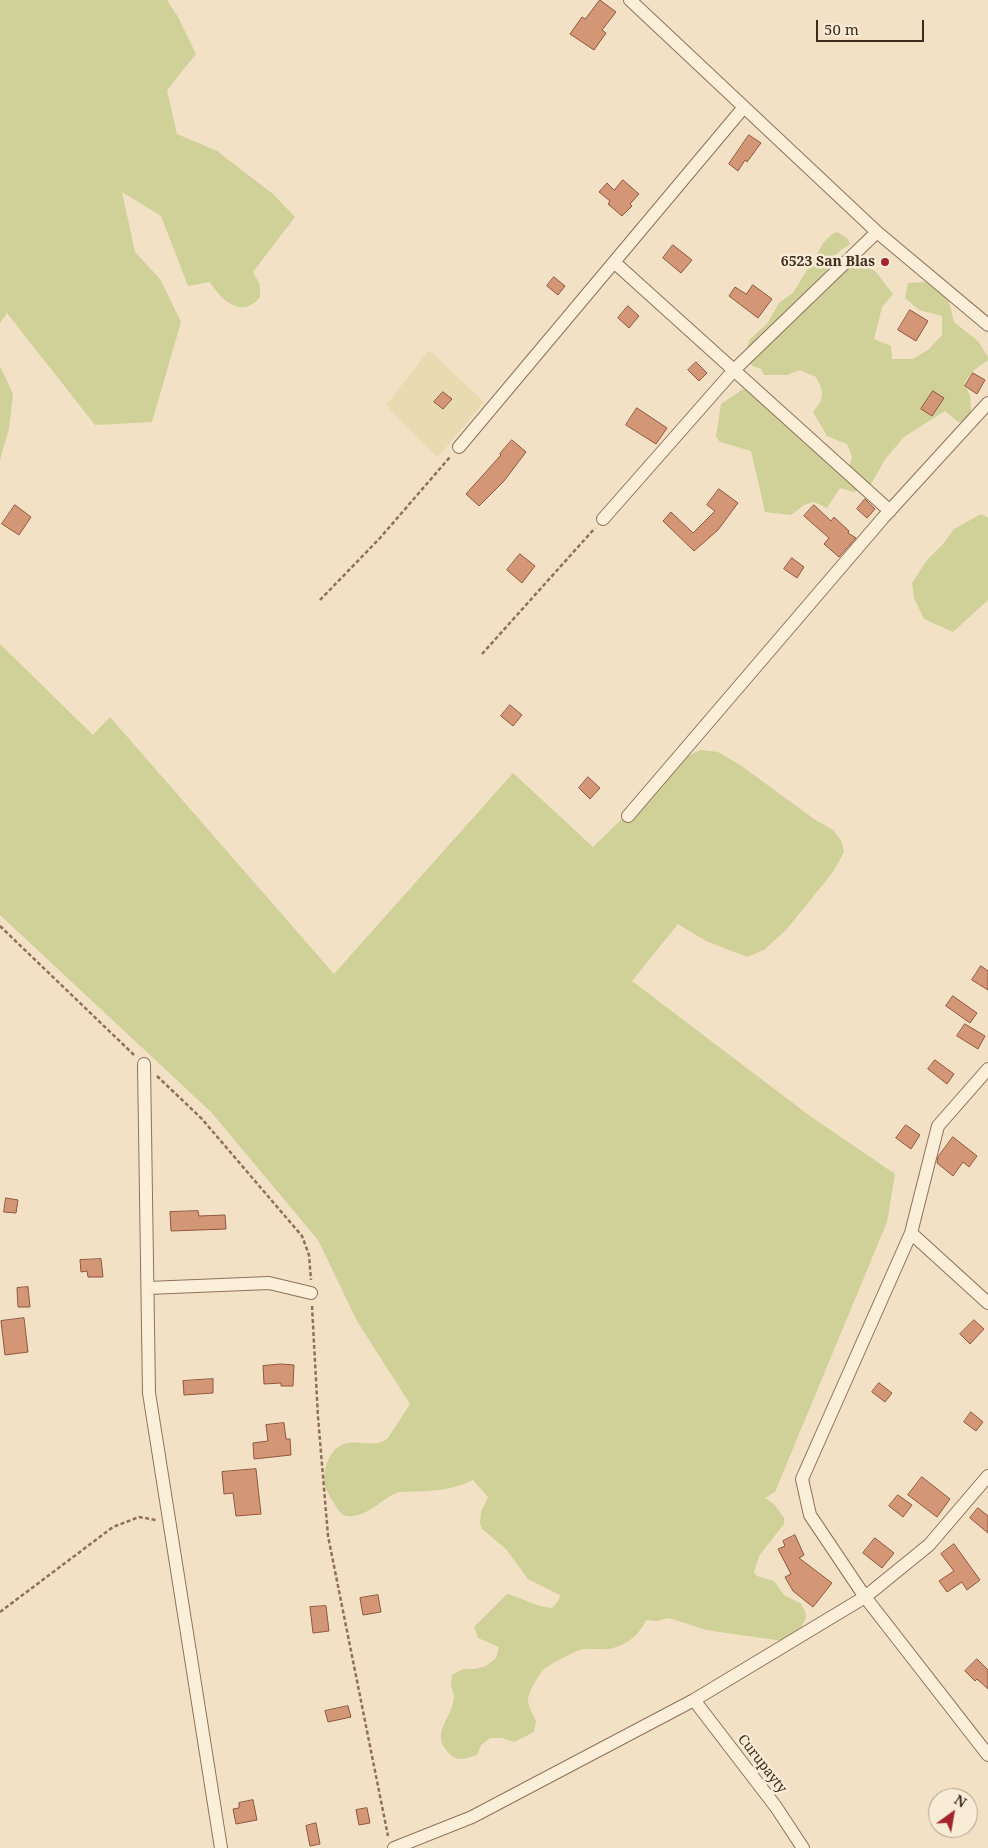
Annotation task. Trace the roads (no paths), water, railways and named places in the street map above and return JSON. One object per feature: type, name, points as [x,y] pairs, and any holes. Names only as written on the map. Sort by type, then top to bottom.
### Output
[{"type":"street","points":[[630,0],[877,232],[988,325]]},
{"type":"street","points":[[459,447],[744,107]]},
{"type":"street","points":[[603,519],[734,370],[877,232]]},
{"type":"street","points":[[614,262],[890,511]]},
{"type":"street","points":[[628,816],[890,511],[988,404]]},
{"type":"street","points":[[144,1064],[149,1393],[221,1848]]},
{"type":"street","points":[[988,1069],[938,1126],[911,1233],[802,1479],[810,1515],[864,1597],[988,1755]]},
{"type":"street","points":[[911,1233],[988,1303]]},
{"type":"street","points":[[148,1288],[269,1283],[311,1292]]},
{"type":"street","points":[[391,1843],[472,1817],[694,1700],[864,1597],[929,1545],[988,1476]]},
{"type":"street","name":"Curupayty","points":[[694,1700],[776,1806],[803,1848]]},
{"type":"place","name":"6523 San Blas","points":[[885,262]]}]
